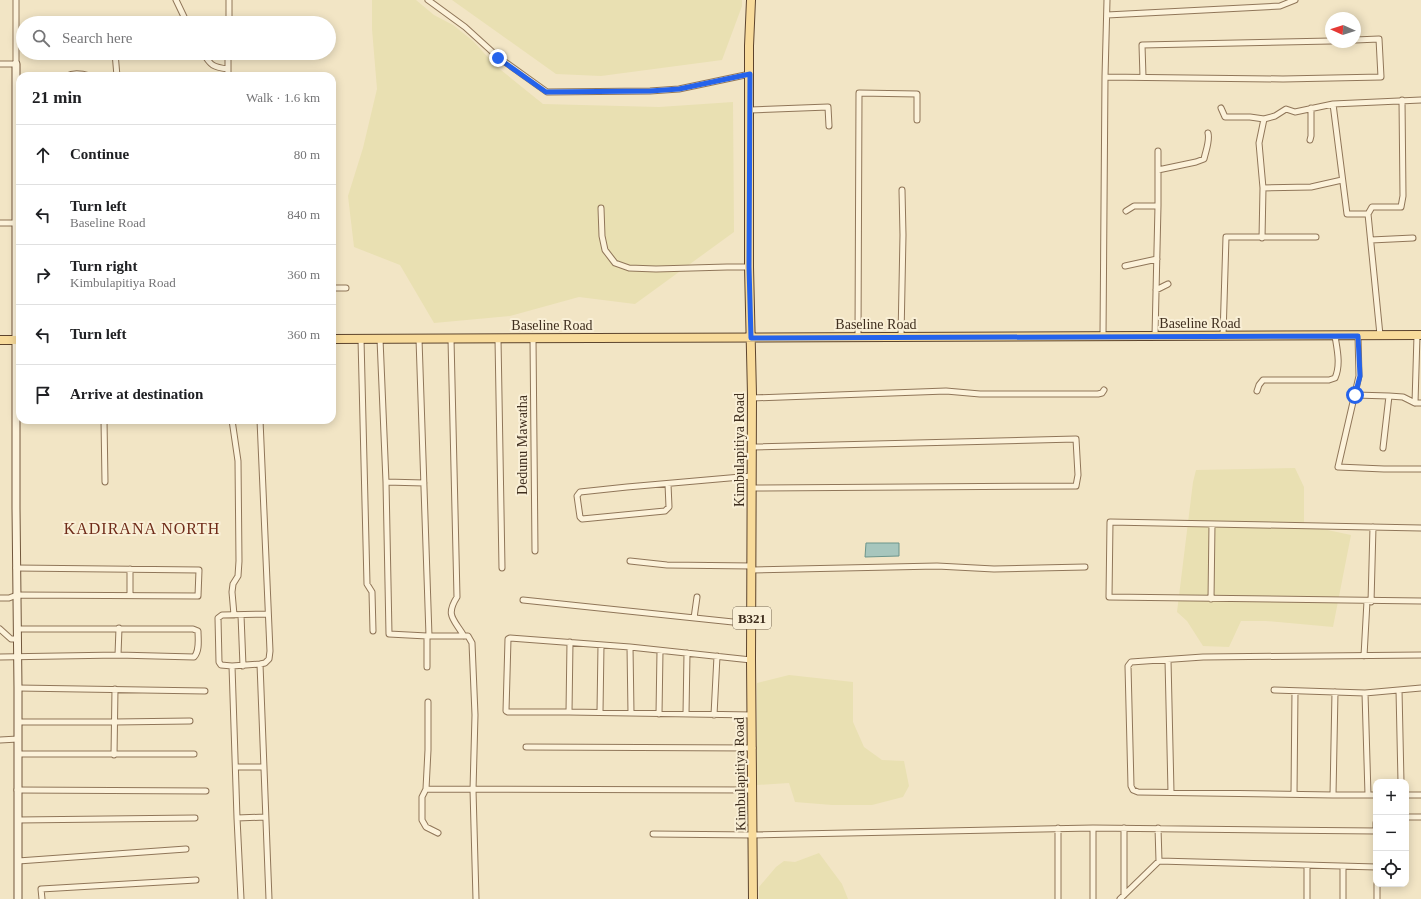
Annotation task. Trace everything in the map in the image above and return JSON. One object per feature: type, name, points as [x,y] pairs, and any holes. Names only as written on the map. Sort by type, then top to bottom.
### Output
[{"type":"main road","name":"Kimbulapitiya Road","points":[[752,0],[749,267],[752,398],[751,660],[753,748],[753,899]]},
{"type":"main road","name":"Baseline Road","points":[[336,339],[1419,335]]},
{"type":"main road","points":[[0,340],[16,340]]},
{"type":"street","points":[[16,0],[17,72]]},
{"type":"street","points":[[176,0],[184,16]]},
{"type":"street","points":[[229,16],[230,0]]},
{"type":"street","points":[[428,0],[465,27],[498,58],[546,92],[650,91],[679,89],[750,74]]},
{"type":"street","points":[[1103,336],[1107,0]]},
{"type":"street","points":[[1107,15],[1280,6],[1295,0]]},
{"type":"street","points":[[1105,77],[1283,79],[1381,77],[1379,39],[1361,40]]},
{"type":"street","points":[[1143,77],[1142,45],[1325,40]]},
{"type":"street","points":[[115,60],[116,72]]},
{"type":"street","points":[[207,60],[215,68],[228,69],[228,60]]},
{"type":"street","points":[[0,64],[16,64]]},
{"type":"street","points":[[858,337],[859,93],[917,94],[917,120]]},
{"type":"street","points":[[1380,335],[1368,214],[1372,207],[1400,206],[1403,196],[1402,100]]},
{"type":"street","points":[[1221,108],[1225,117],[1250,116],[1264,119],[1274,116],[1286,109],[1295,112],[1333,104],[1421,100]]},
{"type":"street","points":[[1333,104],[1347,214],[1368,214]]},
{"type":"street","points":[[750,110],[828,107],[829,126]]},
{"type":"street","points":[[1310,140],[1312,108]]},
{"type":"street","points":[[1262,238],[1263,188],[1259,143],[1264,119]]},
{"type":"street","points":[[1158,170],[1196,162],[1204,158],[1208,146],[1208,133]]},
{"type":"street","points":[[1155,336],[1158,151]]},
{"type":"street","points":[[1263,188],[1311,187],[1342,180]]},
{"type":"street","points":[[901,337],[904,235],[902,190]]},
{"type":"street","points":[[1126,211],[1134,206],[1158,206]]},
{"type":"street","points":[[601,208],[604,250],[615,263],[629,268],[656,269],[727,266],[749,267]]},
{"type":"street","points":[[0,223],[16,223]]},
{"type":"street","points":[[1223,336],[1226,237],[1316,237]]},
{"type":"street","points":[[1371,240],[1413,238]]},
{"type":"street","points":[[1125,266],[1157,259]]},
{"type":"street","points":[[1156,290],[1168,284]]},
{"type":"street","points":[[336,288],[346,288]]},
{"type":"street","points":[[1415,403],[1419,335]]},
{"type":"street","points":[[1257,391],[1263,380],[1329,380],[1335,378],[1338,373],[1338,353],[1335,336]]},
{"type":"street","points":[[1358,336],[1360,376],[1338,468],[1421,468]]},
{"type":"street","name":"Dedunu Mawatha","points":[[533,338],[535,551]]},
{"type":"street","points":[[361,339],[366,584],[372,592],[373,631]]},
{"type":"street","points":[[380,339],[386,482],[389,634],[468,636],[472,643],[475,715],[474,790],[476,899]]},
{"type":"street","points":[[419,339],[428,636],[427,667]]},
{"type":"street","points":[[451,339],[457,597],[452,606],[451,613],[454,622],[464,636]]},
{"type":"street","points":[[498,339],[502,568]]},
{"type":"street","points":[[752,398],[946,391],[980,394],[1098,394],[1102,393],[1104,390]]},
{"type":"street","points":[[1355,395],[1403,396],[1415,403],[1421,403]]},
{"type":"street","points":[[1383,448],[1389,396]]},
{"type":"street","points":[[17,424],[16,568],[18,688],[18,899]]},
{"type":"street","points":[[104,424],[105,482]]},
{"type":"street","points":[[233,424],[238,461],[239,561],[238,576],[233,584],[232,592],[234,615]]},
{"type":"street","points":[[260,424],[268,614],[269,659],[265,663],[260,664],[243,666],[221,665],[219,662],[219,616],[268,614]]},
{"type":"street","points":[[752,447],[1076,439],[1078,474],[1076,486],[752,488]]},
{"type":"street","points":[[1413,468],[1421,468]]},
{"type":"street","points":[[668,484],[669,508],[665,511],[582,519],[579,515],[576,496],[580,492],[627,486],[668,484],[752,476]]},
{"type":"street","points":[[386,482],[424,483]]},
{"type":"street","points":[[1421,528],[1110,522],[1109,598],[1369,602],[1421,601]]},
{"type":"street","points":[[1211,599],[1212,524]]},
{"type":"street","points":[[1364,656],[1369,602],[1373,527]]},
{"type":"street","points":[[630,561],[666,565],[830,569],[937,566],[994,569],[1085,566]]},
{"type":"street","points":[[0,598],[9,598],[17,595],[198,596],[199,570],[16,568]]},
{"type":"street","points":[[130,569],[130,595]]},
{"type":"street","points":[[694,618],[696,597]]},
{"type":"street","points":[[523,600],[752,624]]},
{"type":"street","points":[[241,615],[243,666]]},
{"type":"street","points":[[118,655],[119,628]]},
{"type":"street","points":[[0,629],[12,639],[17,639]]},
{"type":"street","points":[[0,657],[118,655],[194,657],[197,654],[198,631],[193,629],[17,629]]},
{"type":"street","points":[[751,660],[570,642],[510,638],[508,639],[506,711],[752,716]]},
{"type":"street","points":[[568,712],[570,642]]},
{"type":"street","points":[[600,712],[601,645]]},
{"type":"street","points":[[630,648],[631,713]]},
{"type":"street","points":[[659,714],[660,651]]},
{"type":"street","points":[[686,714],[687,653]]},
{"type":"street","points":[[1373,795],[1138,792],[1133,790],[1131,786],[1128,666],[1131,662],[1203,657],[1421,655]]},
{"type":"street","points":[[714,715],[717,656]]},
{"type":"street","points":[[1168,660],[1171,792]]},
{"type":"street","points":[[260,664],[269,899]]},
{"type":"street","points":[[232,666],[241,899]]},
{"type":"street","points":[[18,688],[205,691]]},
{"type":"street","points":[[1274,690],[1366,693],[1421,688]]},
{"type":"street","points":[[114,755],[115,689]]},
{"type":"street","points":[[1399,690],[1401,779]]},
{"type":"street","points":[[1294,691],[1294,794]]},
{"type":"street","points":[[1333,795],[1335,692]]},
{"type":"street","points":[[1366,693],[1368,795]]},
{"type":"street","points":[[428,702],[428,750],[426,789],[422,797],[422,820],[426,827],[438,832]]},
{"type":"street","points":[[18,722],[190,721]]},
{"type":"street","points":[[0,740],[18,739]]},
{"type":"street","points":[[526,747],[753,748]]},
{"type":"street","points":[[18,754],[194,754]]},
{"type":"street","points":[[236,768],[263,767]]},
{"type":"street","points":[[426,789],[753,790]]},
{"type":"street","points":[[18,790],[206,791]]},
{"type":"street","points":[[1409,795],[1421,795]]},
{"type":"street","points":[[237,818],[266,817]]},
{"type":"street","points":[[1409,817],[1421,817]]},
{"type":"street","points":[[18,820],[195,818]]},
{"type":"street","points":[[1058,828],[1058,899]]},
{"type":"street","points":[[653,834],[753,835],[1058,828],[1373,830]]},
{"type":"street","points":[[1093,828],[1093,899]]},
{"type":"street","points":[[1124,828],[1124,895]]},
{"type":"street","points":[[1158,828],[1159,861]]},
{"type":"street","points":[[18,861],[186,849]]},
{"type":"street","points":[[1120,899],[1159,861],[1373,867]]},
{"type":"street","points":[[1306,866],[1307,899]]},
{"type":"street","points":[[1342,899],[1343,867]]},
{"type":"street","points":[[42,899],[41,889],[196,880]]},
{"type":"street","points":[[1377,887],[1377,899]]},
{"type":"shaded area","points":[[372,0],[416,0],[434,15],[453,25],[473,41],[496,66],[543,104],[659,107],[733,102],[734,232],[635,304],[579,297],[510,316],[434,323],[400,265],[354,247],[348,196],[363,148],[377,89],[372,29]]},
{"type":"shaded area","points":[[452,0],[742,0],[742,6],[722,60],[601,76],[556,74]]},
{"type":"shaded area","points":[[1295,468],[1304,487],[1304,525],[1351,535],[1333,627],[1266,621],[1241,621],[1229,647],[1203,646],[1187,621],[1177,612],[1193,482],[1196,470]]},
{"type":"shaded area","points":[[789,675],[853,682],[853,722],[864,747],[882,760],[904,761],[909,786],[903,797],[872,805],[832,805],[795,802],[789,783],[757,785],[757,683]]},
{"type":"shaded area","points":[[819,853],[842,884],[848,899],[759,899],[759,887],[776,867],[784,861],[795,862]]},
{"type":"water","points":[[866,543],[899,543],[899,556],[865,557]]},
{"type":"district","name":"KADIRANA NORTH","points":[[142,528]]},
{"type":"route","points":[[498,58],[546,92],[650,91],[679,89],[750,74],[749,267],[751,338],[1358,336],[1360,376],[1355,395]]}]
